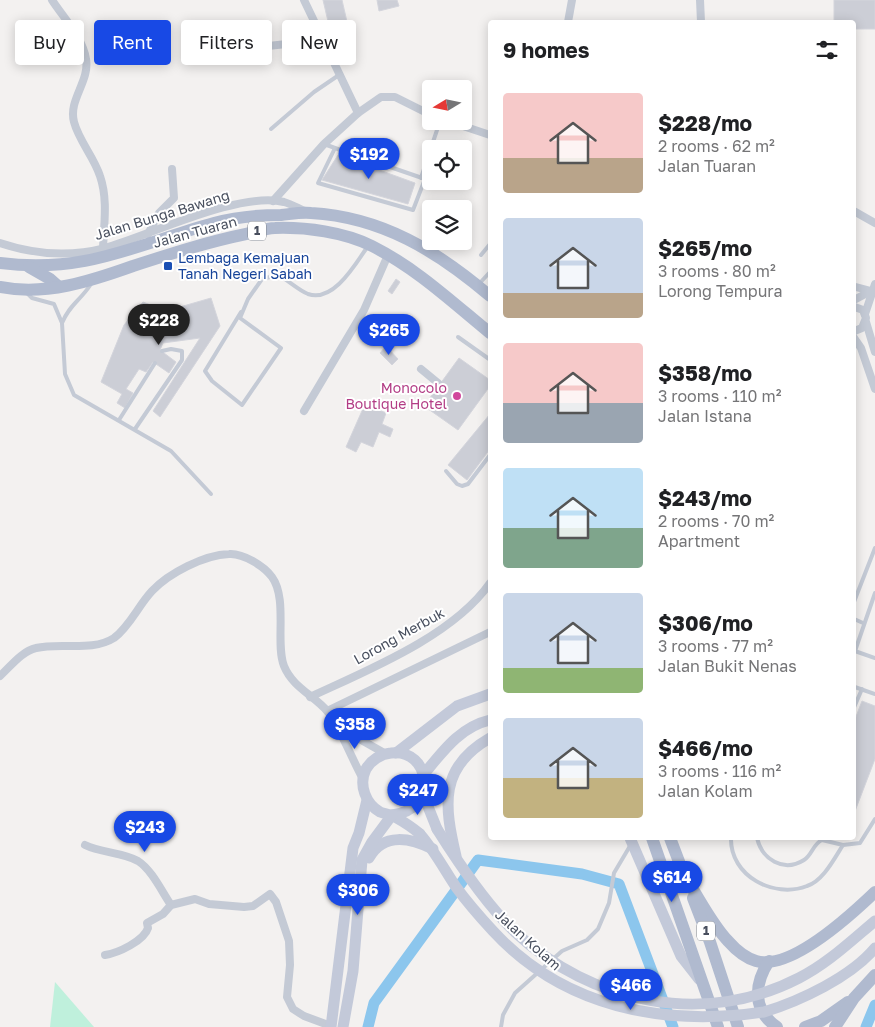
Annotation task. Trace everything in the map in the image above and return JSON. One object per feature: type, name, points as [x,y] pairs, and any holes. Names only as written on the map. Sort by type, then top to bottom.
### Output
[{"type":"main road","name":"Jalan Tuaran","points":[[0,263],[29,267],[75,264],[107,258],[214,223],[244,216],[310,213],[352,218],[390,230],[426,248],[488,294]]},
{"type":"main road","name":"Jalan Tuaran","points":[[0,287],[22,289],[59,287],[94,280],[171,253],[274,228],[310,230],[370,244],[450,299],[488,331]]},
{"type":"main road","points":[[29,267],[50,278],[59,287]]},
{"type":"main road","points":[[391,753],[411,758],[419,765],[424,774],[423,794],[411,810],[392,815],[378,810],[367,800],[363,790],[363,779],[366,769],[372,761],[391,753],[456,706],[488,695]]},
{"type":"main road","points":[[424,774],[464,730],[488,720]]},
{"type":"main road","points":[[456,860],[450,830],[447,788],[465,756],[488,739]]},
{"type":"main road","name":"Jalan Kolam","points":[[423,794],[437,829],[456,860],[506,922],[538,951],[580,978],[629,998],[652,1002],[717,1003],[756,995],[799,978],[840,951],[875,921]]},
{"type":"main road","points":[[331,1026],[353,848],[367,800]]},
{"type":"main road","points":[[343,1027],[353,971],[362,860],[366,850],[392,815]]},
{"type":"main road","name":"Jalan Kolam","points":[[392,815],[420,834],[433,849],[457,888],[493,931],[519,955],[550,981],[594,1005],[624,1015],[668,1023],[692,1024],[749,1017],[783,1006],[829,985],[875,948]]},
{"type":"main road","points":[[362,875],[370,856],[381,844],[409,839],[433,849]]},
{"type":"main road","points":[[631,840],[682,956],[699,979]]},
{"type":"main road","name":"1","points":[[653,840],[699,979],[718,1027]]},
{"type":"main road","name":"1","points":[[671,840],[710,942],[738,1027]]},
{"type":"main road","points":[[683,874],[727,940],[749,958],[758,962],[787,956],[807,947],[844,922],[875,892]]},
{"type":"main road","points":[[710,942],[744,1027]]},
{"type":"main road","points":[[769,961],[758,980],[758,991],[761,1009],[770,1022],[777,1027]]},
{"type":"main road","points":[[835,1027],[854,998],[875,975]]},
{"type":"main road","points":[[805,1027],[821,1021],[854,998]]},
{"type":"street","points":[[52,0],[82,45],[86,58],[84,76],[73,106],[73,119],[100,177],[105,201],[103,248]]},
{"type":"street","points":[[304,0],[314,20]]},
{"type":"street","points":[[568,20],[572,0]]},
{"type":"street","points":[[700,0],[701,20]]},
{"type":"street","points":[[334,65],[358,113]]},
{"type":"street","points":[[273,201],[324,144],[358,113],[381,97],[395,97],[422,110]]},
{"type":"street","points":[[472,129],[488,134]]},
{"type":"street","points":[[148,234],[159,213],[174,198],[172,169]]},
{"type":"street","points":[[273,201],[283,202],[310,213]]},
{"type":"street","name":"Jalan Bunga Bawang","points":[[0,243],[21,250],[48,254],[103,248],[192,218],[241,204],[273,201]]},
{"type":"street","points":[[856,212],[875,223]]},
{"type":"street","points":[[304,411],[364,310],[388,255]]},
{"type":"street","points":[[856,286],[873,287]]},
{"type":"street","points":[[856,298],[873,287]]},
{"type":"street","points":[[856,331],[862,328],[873,287]]},
{"type":"street","points":[[856,307],[860,308],[865,318],[875,352]]},
{"type":"street","points":[[856,340],[861,348],[875,389]]},
{"type":"street","points":[[856,346],[861,348]]},
{"type":"street","points":[[422,369],[438,383]]},
{"type":"street","points":[[0,676],[34,648],[94,645],[108,641],[123,631],[139,607],[164,580],[192,565],[230,554],[241,555],[272,577],[280,601],[283,665],[293,682],[356,737],[391,753]]},
{"type":"street","name":"Lorong Merbuk","points":[[310,697],[454,622],[479,599],[488,586]]},
{"type":"street","points":[[329,715],[488,633]]},
{"type":"street","points":[[329,715],[363,779]]},
{"type":"street","points":[[85,845],[98,851],[138,862],[151,876],[171,905]]},
{"type":"street","points":[[105,955],[119,953],[144,936],[147,933],[147,923],[163,914],[171,905],[194,899],[209,904],[253,906],[270,894],[276,902],[289,941],[290,965],[287,997],[293,1009],[304,1016],[331,1026]]},
{"type":"lane","points":[[272,129],[314,92],[338,75]]},
{"type":"lane","points":[[421,178],[437,130]]},
{"type":"lane","points":[[324,144],[425,179],[413,210],[318,183],[335,148]]},
{"type":"lane","points":[[241,312],[240,318],[282,348],[242,404],[212,381],[205,371],[241,312],[262,279],[278,275],[308,294],[318,295],[339,285],[370,244]]},
{"type":"lane","points":[[480,255],[488,246]]},
{"type":"lane","points":[[478,286],[488,274]]},
{"type":"lane","points":[[62,323],[72,304],[81,300],[94,280]]},
{"type":"lane","points":[[22,289],[32,298],[54,304],[62,323],[65,374],[74,395],[83,402],[119,420],[172,451],[211,494]]},
{"type":"lane","points":[[458,336],[488,358]]},
{"type":"lane","points":[[135,429],[182,360],[182,351],[171,349],[162,351]]},
{"type":"lane","points":[[119,420],[155,362]]},
{"type":"lane","points":[[446,471],[457,484],[462,486],[468,484],[488,457]]},
{"type":"lane","points":[[856,597],[875,548]]},
{"type":"lane","points":[[856,644],[875,593]]},
{"type":"lane","points":[[856,620],[863,623]]},
{"type":"lane","points":[[856,651],[875,658]]},
{"type":"lane","points":[[856,687],[875,694]]},
{"type":"lane","points":[[856,703],[862,689]]},
{"type":"lane","points":[[758,840],[760,849],[768,859],[779,864],[805,859],[817,843],[822,840],[842,845],[860,843],[875,819]]},
{"type":"lane","points":[[500,1027],[503,1015],[514,993],[562,951],[587,940],[598,929],[611,894],[614,873],[631,840]]},
{"type":"lane","points":[[731,840],[733,853],[747,875],[765,887],[786,889],[808,886],[825,872],[842,845]]},
{"type":"green space","points":[[55,982],[94,1027],[50,1027]]},
{"type":"building","points":[[323,0],[342,0],[347,20],[328,20]]},
{"type":"building","points":[[377,0],[397,0],[399,6],[379,11]]},
{"type":"building","points":[[834,0],[875,0],[875,29],[856,29],[856,20],[834,20]]},
{"type":"building","points":[[338,155],[415,183],[408,204],[322,180]]},
{"type":"building","points":[[396,279],[400,282],[392,294],[388,291]]},
{"type":"building","points":[[211,298],[220,326],[160,417],[153,411],[200,338],[163,343],[160,350],[176,362],[169,373],[153,362],[146,372],[139,369],[126,389],[133,393],[125,408],[117,403],[122,394],[101,382],[124,325],[143,302],[166,311]]},
{"type":"building","points":[[386,346],[398,359],[392,365],[380,353]]},
{"type":"building","name":"Monocolo Boutique Hotel","points":[[459,358],[488,379],[488,389],[458,430],[424,406]]},
{"type":"building","points":[[365,404],[386,413],[382,424],[393,429],[390,437],[379,432],[373,447],[361,442],[356,452],[346,447]]},
{"type":"building","points":[[488,416],[488,452],[467,480],[448,465]]},
{"type":"building","points":[[862,701],[875,706],[875,759],[856,809],[856,717]]},
{"type":"waterway","points":[[368,1027],[374,1003],[478,860],[582,874],[619,884],[673,1027]]},
{"type":"waterway","points":[[866,1027],[875,1005]]},
{"type":"place","name":"Lembaga Kemajuan Tanah Negeri Sabah","points":[[168,266]]},
{"type":"place","name":"Monocolo Boutique Hotel","points":[[457,396]]}]
